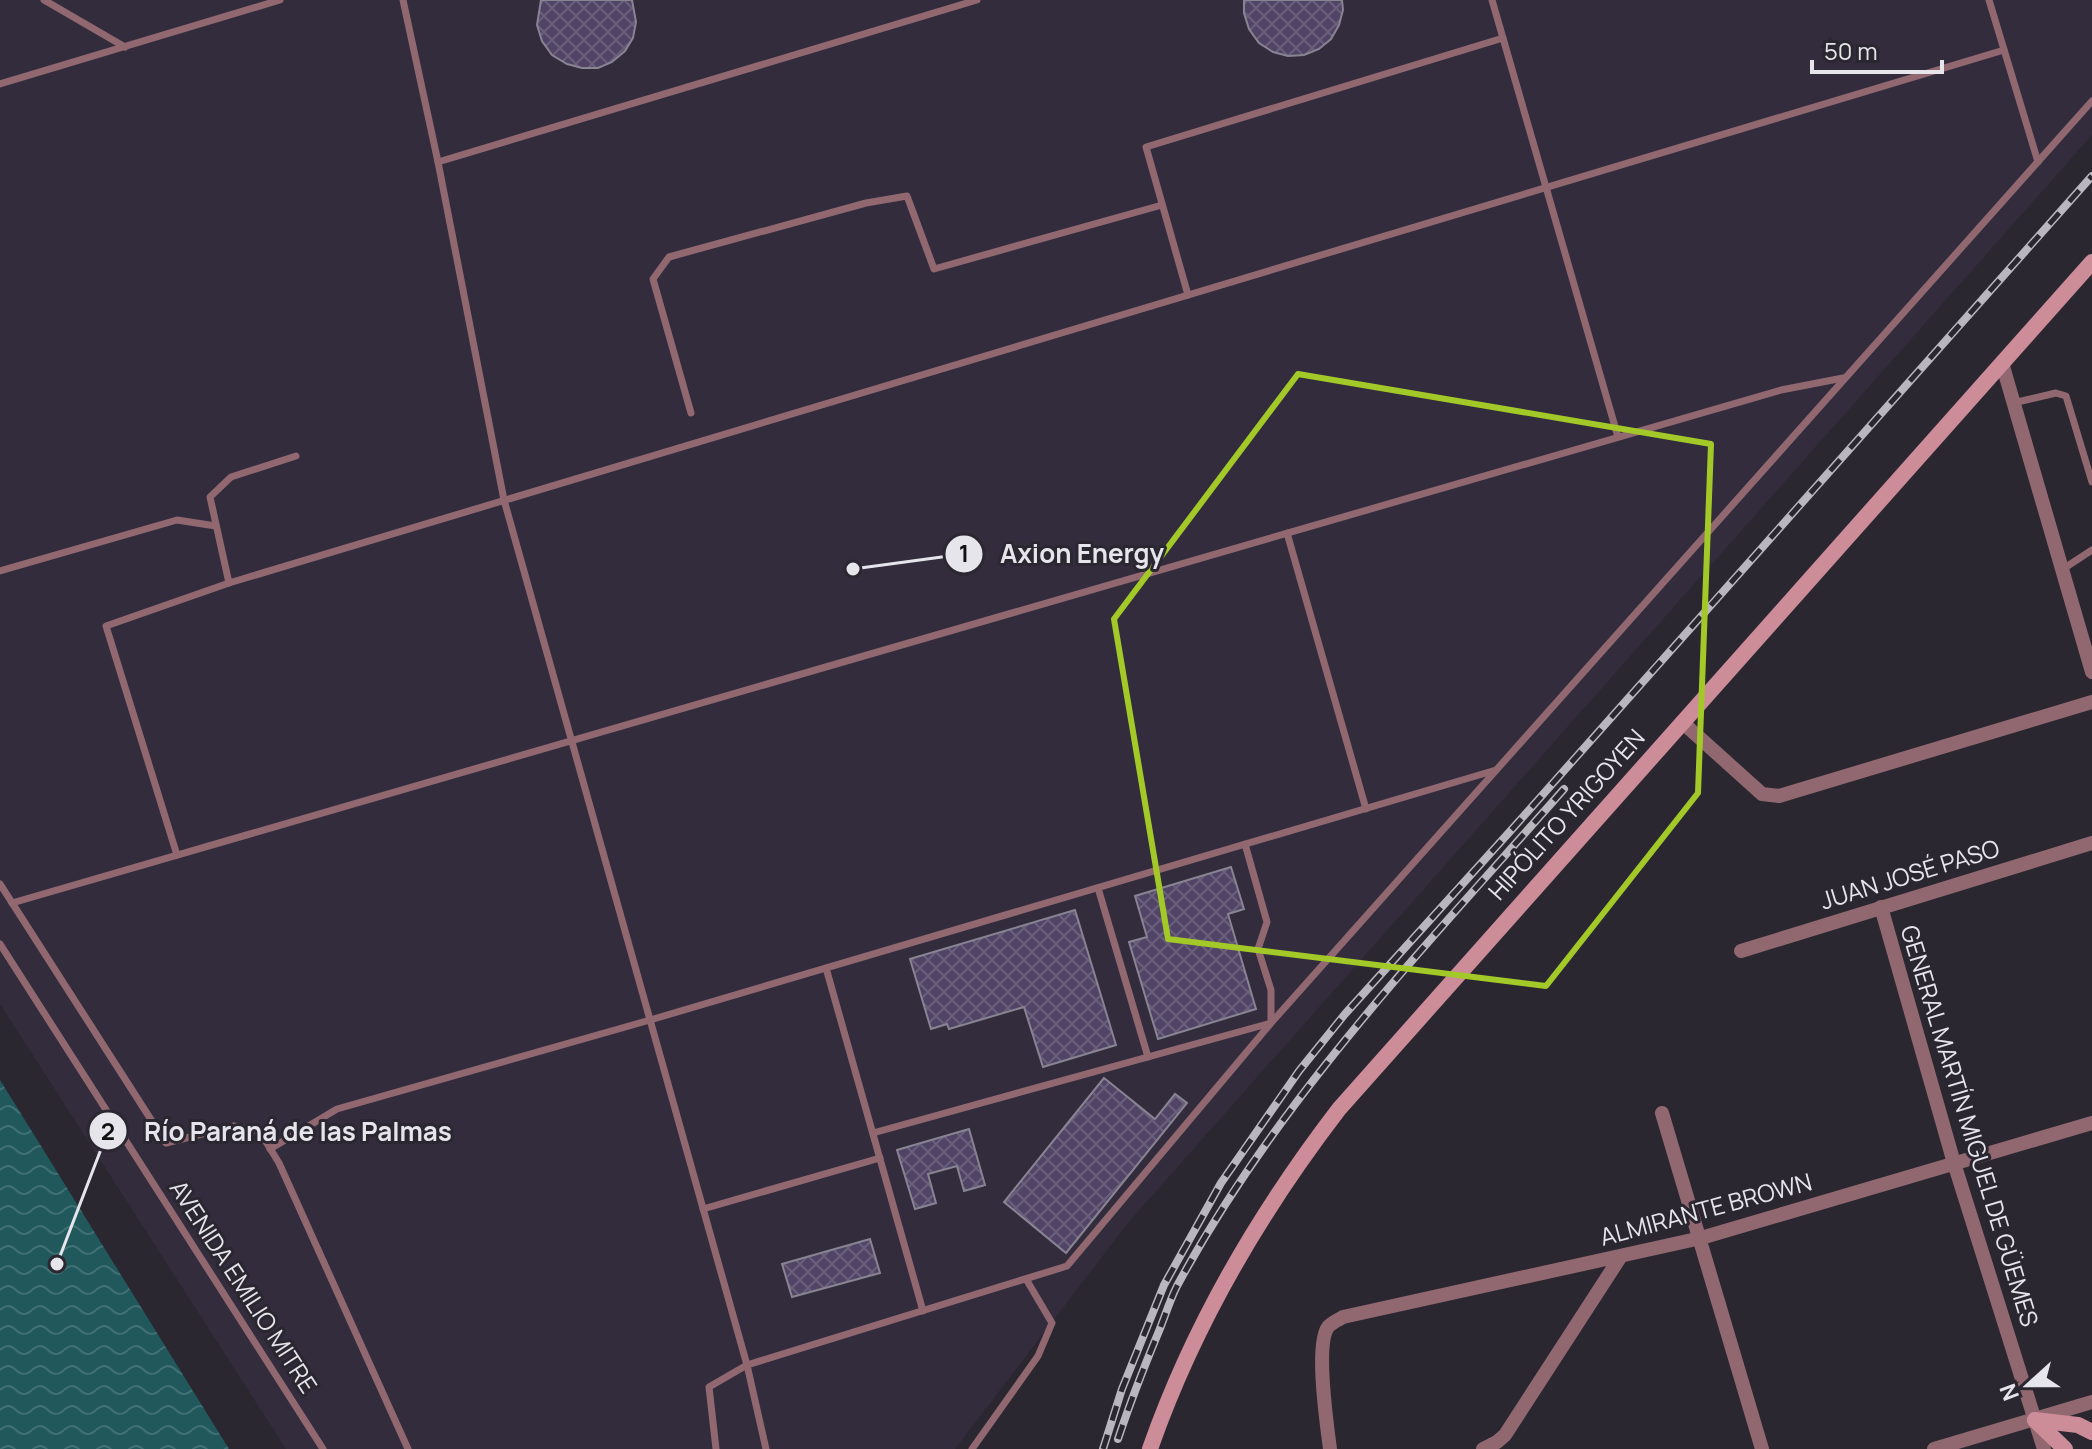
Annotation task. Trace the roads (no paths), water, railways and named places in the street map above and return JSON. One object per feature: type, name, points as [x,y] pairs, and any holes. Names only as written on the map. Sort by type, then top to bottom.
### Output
[{"type":"street","name":"HIPÓLITO YRIGOYEN","points":[[1150,1449],[1170,1391],[1231,1271],[1311,1145],[1349,1098],[2092,262]]},
{"type":"street","points":[[2002,363],[2092,672]]},
{"type":"street","points":[[1682,722],[1762,794],[1779,796],[2092,702]]},
{"type":"street","name":"JUAN JOSÉ PASO","points":[[1741,951],[2092,843]]},
{"type":"street","name":"GENERAL MARTÍN MIGUEL DE GÜEMES","points":[[1881,907],[1954,1163],[2044,1449]]},
{"type":"street","points":[[1662,1113],[1762,1449]]},
{"type":"street","name":"ALMIRANTE BROWN","points":[[1330,1449],[1323,1385],[1323,1338],[1329,1325],[1343,1317],[1701,1238],[2092,1123]]},
{"type":"street","points":[[1483,1449],[1505,1435],[1621,1256]]},
{"type":"street","points":[[1934,1449],[2092,1402]]},
{"type":"street","points":[[2035,1420],[2078,1425],[2092,1432]]},
{"type":"street","points":[[2035,1420],[2065,1449]]},
{"type":"lane","points":[[44,0],[125,47]]},
{"type":"lane","points":[[0,84],[280,0]]},
{"type":"lane","points":[[403,0],[504,500],[747,1365],[766,1449]]},
{"type":"lane","points":[[1492,0],[1618,437]]},
{"type":"lane","points":[[1989,0],[2038,162]]},
{"type":"lane","points":[[438,162],[974,1]]},
{"type":"lane","points":[[1188,295],[1146,147],[1503,38]]},
{"type":"lane","points":[[177,855],[106,626],[229,583],[2004,50]]},
{"type":"lane","points":[[716,1449],[709,1387],[747,1365],[1067,1266],[1271,1023],[2092,101]]},
{"type":"lane","points":[[691,413],[653,279],[669,257],[866,203],[907,196],[934,269],[1162,205]]},
{"type":"lane","points":[[12,903],[1781,390],[1843,378]]},
{"type":"lane","points":[[2013,403],[2056,393],[2066,396],[2092,482]]},
{"type":"lane","points":[[229,583],[210,497],[231,477],[296,456]]},
{"type":"lane","points":[[0,571],[177,520],[216,526]]},
{"type":"lane","points":[[1287,533],[1366,809]]},
{"type":"lane","points":[[2062,570],[2092,550]]},
{"type":"lane","points":[[270,1149],[337,1109],[1497,770]]},
{"type":"lane","points":[[1245,844],[1267,922],[1258,949],[1271,990],[1271,1023]]},
{"type":"lane","points":[[0,884],[166,1143],[234,1126],[260,1132],[279,1163],[408,1449]]},
{"type":"lane","points":[[1098,888],[1148,1057]]},
{"type":"lane","name":"AVENIDA EMILIO MITRE","points":[[0,944],[323,1449]]},
{"type":"lane","points":[[826,968],[923,1311]]},
{"type":"lane","points":[[873,1133],[1271,1023]]},
{"type":"lane","points":[[703,1209],[880,1158]]},
{"type":"lane","points":[[972,1449],[1038,1356],[1052,1323],[1026,1279]]},
{"type":"water","points":[[0,1080],[229,1449],[0,1449]]},
{"type":"railway","points":[[1103,1449],[1122,1389],[1164,1285],[1221,1183],[1299,1071],[1345,1014],[2092,176]]},
{"type":"railway","points":[[1118,1439],[1177,1286],[1217,1217],[1261,1152],[1356,1027],[1564,789]]},
{"type":"place","name":"Axion Energy","points":[[853,569]]},
{"type":"place","name":"Río Paraná de las Palmas","points":[[57,1264]]}]
